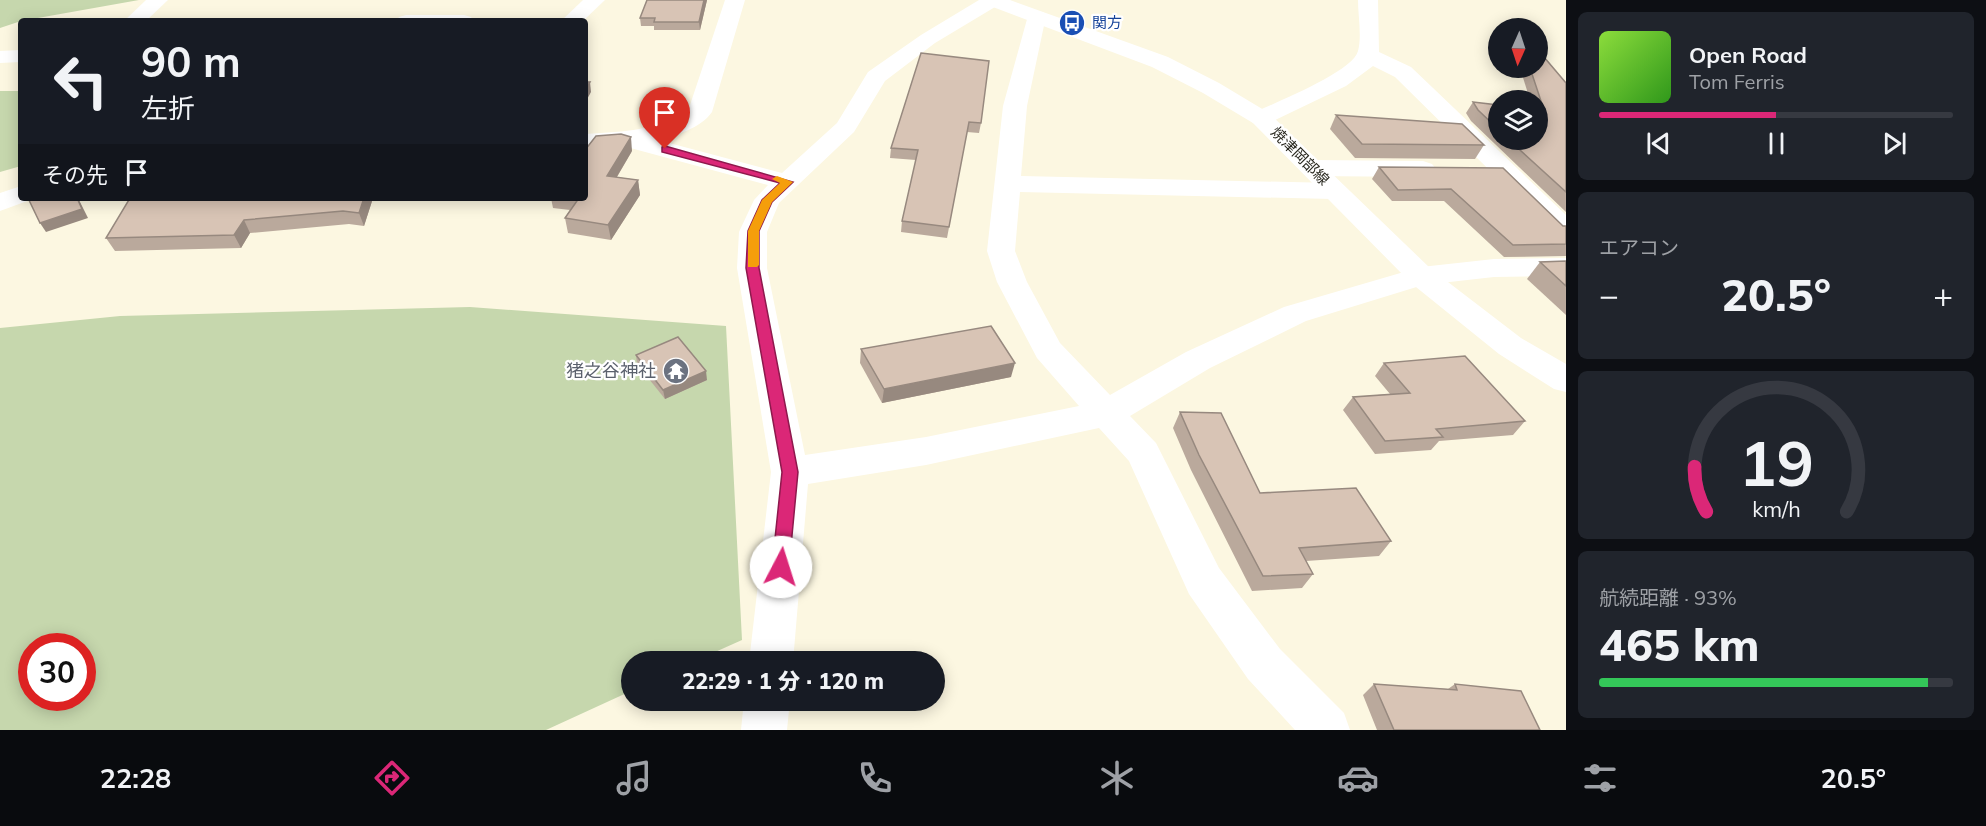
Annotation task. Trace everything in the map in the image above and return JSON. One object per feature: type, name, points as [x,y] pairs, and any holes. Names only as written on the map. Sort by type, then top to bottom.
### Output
[{"type":"street","points":[[137,18],[158,0]]},
{"type":"street","points":[[574,18],[595,0]]},
{"type":"street","points":[[588,141],[639,138],[674,128],[700,112],[735,0]]},
{"type":"street","points":[[772,651],[790,472],[753,268],[753,231],[767,200],[846,127],[876,77],[928,39],[992,0]]},
{"type":"street","name":"焼津岡部線","points":[[992,0],[1160,62],[1211,88],[1261,118],[1421,276],[1510,346],[1566,380]]},
{"type":"street","points":[[1261,118],[1338,81],[1363,65],[1369,50],[1368,0]]},
{"type":"street","points":[[1036,16],[1015,106],[1001,250],[1012,282],[1048,350],[1143,453],[1204,581],[1264,664],[1327,730]]},
{"type":"street","points":[[1367,55],[1403,72],[1566,230]]},
{"type":"street","points":[[0,57],[18,56]]},
{"type":"street","points":[[625,139],[787,182]]},
{"type":"street","points":[[1312,168],[1505,169]]},
{"type":"street","points":[[1007,184],[1334,190]]},
{"type":"street","points":[[0,202],[18,195]]},
{"type":"street","points":[[790,472],[926,451],[1107,413],[1198,360],[1295,314],[1421,276],[1494,268],[1566,267]]},
{"type":"street","points":[[764,730],[766,711]]},
{"type":"green space","points":[[0,0],[139,0],[38,18],[18,18],[18,22],[0,28]]},
{"type":"green space","points":[[0,91],[18,91],[18,167],[0,172]]},
{"type":"green space","points":[[470,307],[726,326],[742,640],[717,651],[621,651],[621,696],[546,730],[0,730],[0,328],[120,316]]},
{"type":"building","points":[[647,0],[704,0],[699,22],[654,22],[655,18],[640,18]]},
{"type":"building","points":[[921,53],[989,61],[981,123],[969,122],[949,227],[902,221],[918,150],[891,148]]},
{"type":"building","points":[[1548,62],[1566,83],[1566,192],[1520,150],[1548,150],[1548,90],[1537,90],[1533,78],[1548,78]]},
{"type":"building","points":[[1473,102],[1488,104],[1488,120]]},
{"type":"building","points":[[1336,115],[1462,124],[1484,145],[1362,144]]},
{"type":"building","points":[[621,134],[631,137],[607,176],[638,180],[608,225],[565,218],[577,201],[588,201],[588,146],[596,136]]},
{"type":"building","points":[[1379,167],[1503,168],[1563,226],[1566,226],[1566,244],[1513,245],[1451,189],[1398,190]]},
{"type":"building","points":[[29,201],[78,201],[82,209],[40,223]]},
{"type":"building","points":[[128,201],[363,201],[359,213],[343,211],[244,220],[234,235],[106,238]]},
{"type":"building","points":[[1566,261],[1566,286],[1540,262]]},
{"type":"building","points":[[991,326],[1015,363],[884,389],[861,349]]},
{"type":"building","points":[[678,337],[706,371],[663,390],[636,355]]},
{"type":"building","points":[[1465,356],[1525,421],[1436,429],[1443,437],[1385,441],[1353,397],[1410,393],[1384,363]]},
{"type":"building","points":[[1180,412],[1221,413],[1260,493],[1356,488],[1391,541],[1299,548],[1313,574],[1263,576],[1199,455]]},
{"type":"building","points":[[1374,684],[1457,690],[1455,684],[1521,691],[1540,730],[1394,730]]},
{"type":"slow traffic","points":[[753,265],[753,231],[767,200],[787,182],[777,179]]},
{"type":"place","name":"関方","points":[[1072,23]]},
{"type":"place","name":"猪之谷神社","points":[[676,371]]},
{"type":"route","points":[[665,149],[787,182],[767,200],[753,231],[753,268],[790,472],[781,567]]}]
